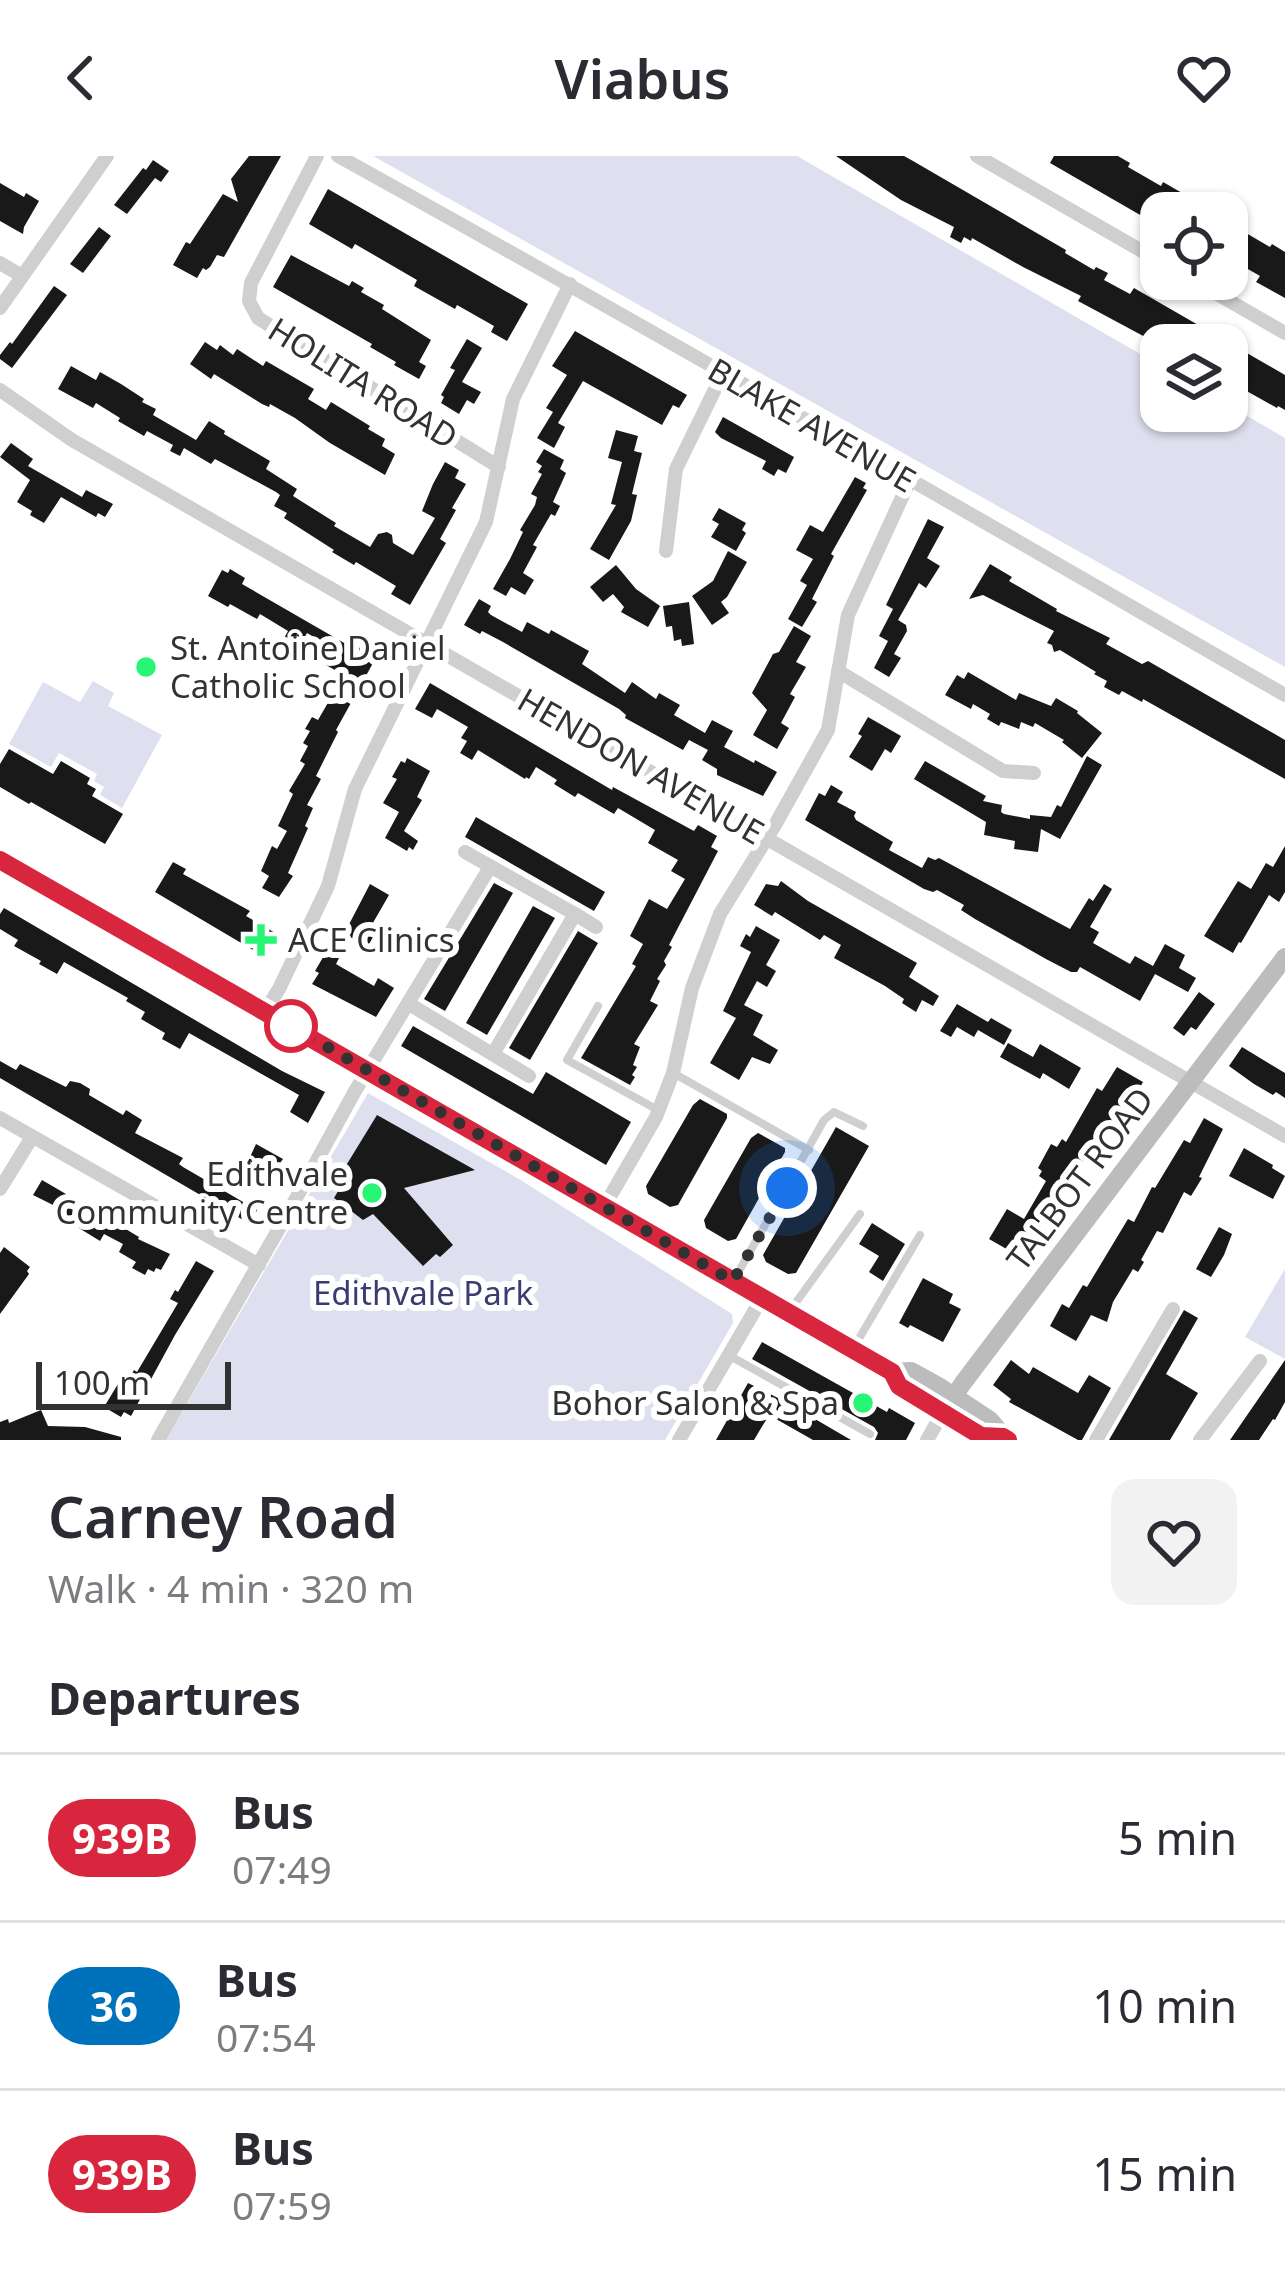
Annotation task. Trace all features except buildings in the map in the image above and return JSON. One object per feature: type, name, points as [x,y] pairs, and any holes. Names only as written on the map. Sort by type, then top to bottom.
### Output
[{"type":"main road","points":[[0,860],[892,1372],[899,1386],[949,1404],[981,1436],[1005,1438]]},
{"type":"main road","name":"TALBOT ROAD","points":[[949,1404],[1285,957]]},
{"type":"street","points":[[0,308],[106,156]]},
{"type":"street","name":"HOLITA ROAD","points":[[317,156],[250,283],[249,301],[258,318],[499,467]]},
{"type":"street","name":"BLAKE AVENUE","points":[[338,156],[1285,695]]},
{"type":"street","points":[[977,156],[1140,250]]},
{"type":"street","points":[[0,263],[22,276]]},
{"type":"street","points":[[265,1012],[328,886],[356,789],[486,522],[513,399],[570,284]]},
{"type":"street","points":[[1228,300],[1285,333]]},
{"type":"street","points":[[666,551],[676,469],[722,375]]},
{"type":"street","name":"HENDON AVENUE","points":[[0,390],[72,440],[1285,1136]]},
{"type":"street","points":[[604,1207],[659,1111],[674,1073],[692,988],[720,914],[828,730],[848,615],[910,480]]},
{"type":"street","points":[[838,671],[1003,771],[1034,773]]},
{"type":"street","points":[[465,852],[596,927]]},
{"type":"street","points":[[158,1440],[490,867]]},
{"type":"street","points":[[494,1054],[575,914]]},
{"type":"street","points":[[409,1004],[529,1076]]},
{"type":"street","points":[[0,1118],[259,1265]]},
{"type":"street","points":[[0,1190],[32,1137]]},
{"type":"street","points":[[679,1440],[762,1298]]},
{"type":"street","points":[[1096,1440],[1173,1309]]},
{"type":"street","points":[[1200,1440],[1260,1361]]},
{"type":"street","name":"TALBOT ROAD","points":[[927,1440],[949,1404]]},
{"type":"lane","points":[[598,1006],[567,1060],[659,1111]]},
{"type":"lane","points":[[674,1073],[809,1150]]},
{"type":"lane","points":[[733,1281],[824,1120],[834,1112],[863,1126]]},
{"type":"lane","points":[[788,1313],[860,1214]]},
{"type":"lane","points":[[852,1349],[920,1234]]},
{"type":"lane","points":[[728,1355],[870,1434]]},
{"type":"green space","points":[[373,156],[797,156],[1140,354],[1140,432],[1248,432],[1248,416],[1285,438],[1285,667]]},
{"type":"green space","points":[[93,681],[114,693],[108,706],[162,735],[122,808],[100,795],[104,787],[94,781],[97,774],[59,753],[51,767],[9,744],[43,682],[80,702]]},
{"type":"green space","name":"Edithvale Park","points":[[368,1093],[519,1179],[732,1314],[733,1323],[665,1440],[166,1440]]},
{"type":"green space","points":[[1285,1269],[1285,1359],[1245,1337]]},
{"type":"bus line","name":"939B","points":[[0,860],[892,1372],[899,1386],[956,1422],[981,1436],[1008,1440]]},
{"type":"place","name":"St. Antoine Daniel Catholic School","points":[[146,667]]},
{"type":"place","name":"ACE Clinics","points":[[261,940]]},
{"type":"place","name":"Edithvale Community Centre","points":[[372,1193]]},
{"type":"place","name":"Bohor Salon & Spa","points":[[863,1403]]},
{"type":"route","points":[[291,1026],[733,1281],[787,1188]]}]
